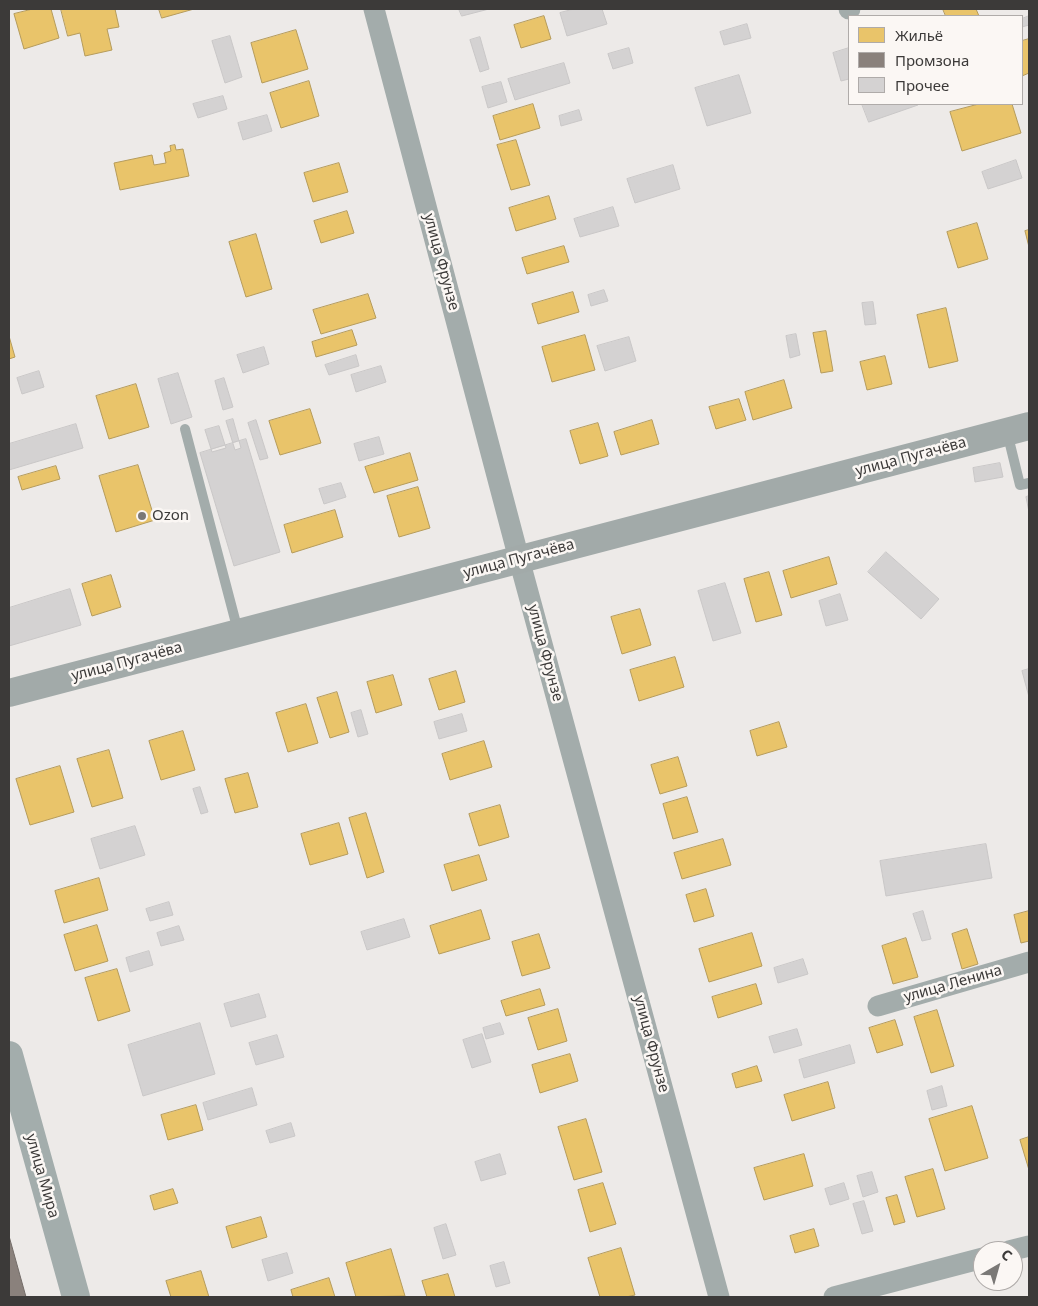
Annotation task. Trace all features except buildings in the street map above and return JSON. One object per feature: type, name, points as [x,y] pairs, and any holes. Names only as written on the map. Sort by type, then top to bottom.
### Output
[{"type":"main road","name":"улица Мира","points":[[9,1055],[76,1297]]},
{"type":"street","name":"улица Фрунзе","points":[[374,9],[519,559],[719,1297]]},
{"type":"street","name":"улица Пугачёва","points":[[9,693],[1018,429]]},
{"type":"street","name":"улица Ленина","points":[[878,1006],[1029,962]]},
{"type":"street","points":[[834,1297],[973,1261]]},
{"type":"lane","points":[[185,429],[239,633]]},
{"type":"lane","points":[[1018,429],[1020,485],[1029,483]]},
{"type":"place","name":"Ozon","points":[[142,516]]}]
